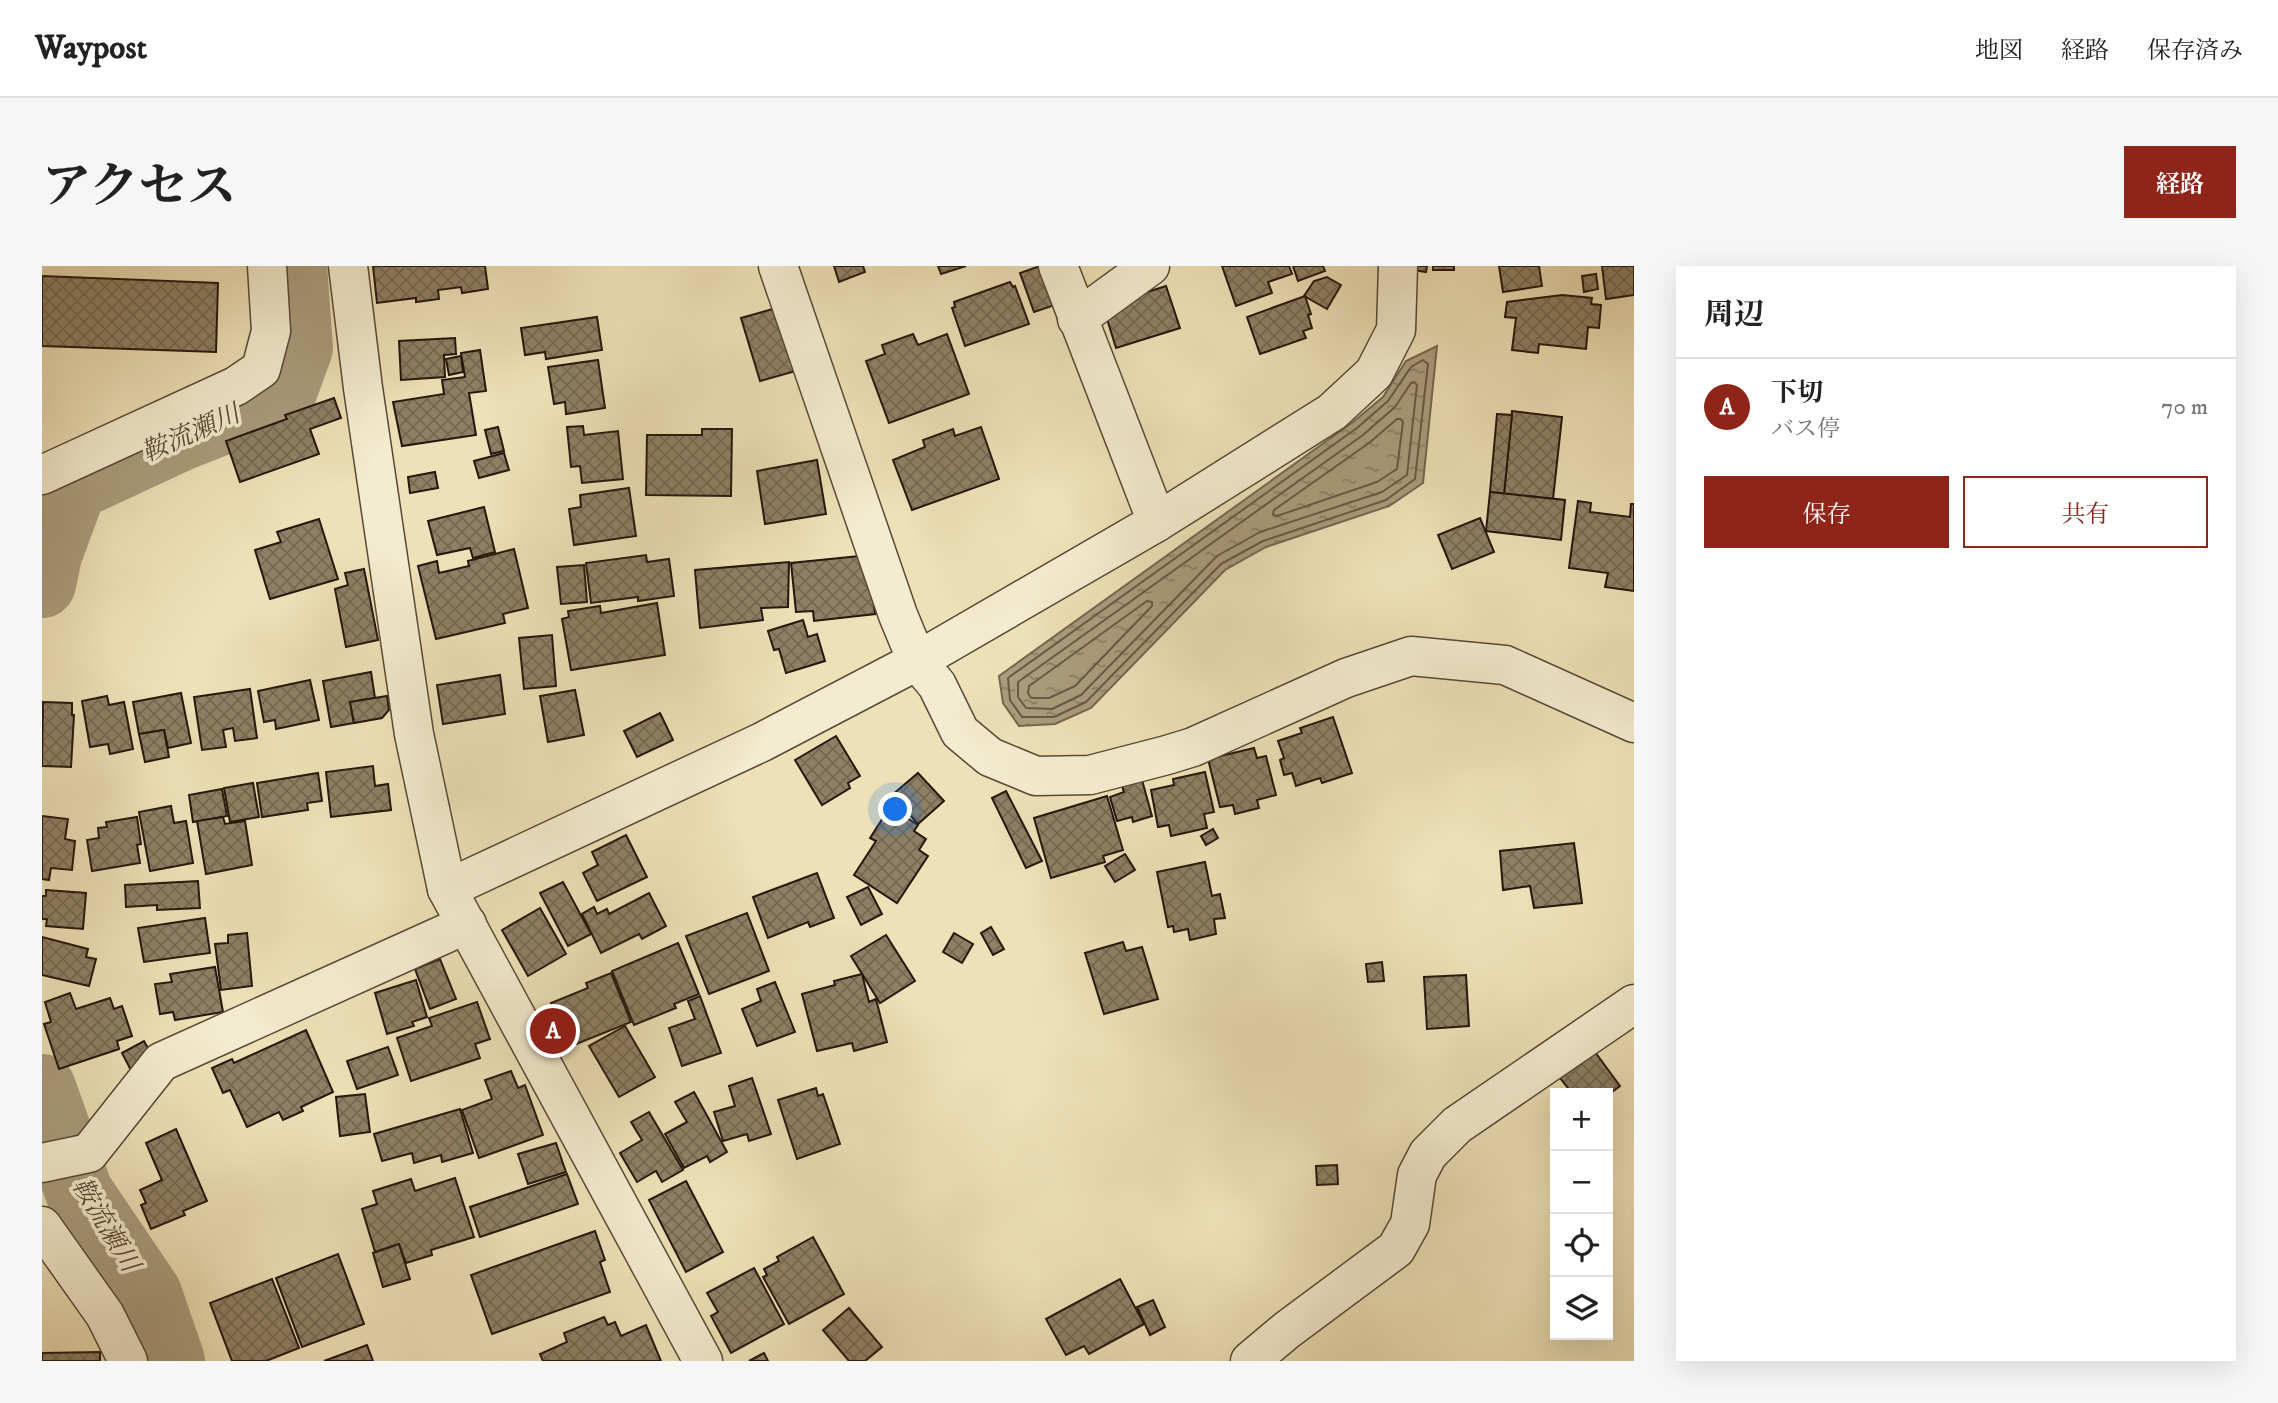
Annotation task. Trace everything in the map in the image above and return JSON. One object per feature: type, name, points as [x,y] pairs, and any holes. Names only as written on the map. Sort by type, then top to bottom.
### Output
[{"type":"street","points":[[42,475],[236,386],[261,369],[271,331],[267,266]]},
{"type":"street","points":[[348,266],[414,734],[447,889],[703,1361]]},
{"type":"street","points":[[778,266],[898,615],[917,661],[937,685],[961,732],[990,757],[1036,776],[1090,775],[1193,747],[1346,678],[1411,656],[1506,665],[1634,723]]},
{"type":"street","points":[[1058,266],[1157,522]]},
{"type":"street","points":[[1077,319],[1150,266]]},
{"type":"street","points":[[447,889],[762,742],[917,661],[1157,522],[1332,412],[1374,373],[1396,330],[1398,266]]},
{"type":"street","points":[[42,1163],[89,1153],[161,1062],[467,925]]},
{"type":"street","points":[[1250,1361],[1286,1330],[1396,1249],[1410,1224],[1417,1175],[1428,1154],[1457,1125],[1634,1004]]},
{"type":"street","points":[[42,1226],[105,1315],[128,1361]]},
{"type":"water","points":[[1437,346],[1423,483],[1389,506],[1266,547],[1225,570],[1091,708],[1055,724],[1019,726],[1003,703],[999,676],[1353,422],[1383,397],[1406,361]]},
{"type":"building","points":[[373,266],[485,266],[488,289],[462,293],[461,287],[438,290],[439,299],[416,302],[416,298],[377,303]]},
{"type":"building","points":[[834,266],[863,266],[865,272],[839,282]]},
{"type":"building","points":[[938,266],[966,266],[941,274]]},
{"type":"building","points":[[1040,266],[1055,305],[1034,312],[1020,273]]},
{"type":"building","points":[[1222,266],[1289,266],[1292,274],[1268,282],[1272,293],[1236,306]]},
{"type":"building","points":[[1293,266],[1323,266],[1325,271],[1298,281]]},
{"type":"building","points":[[1409,266],[1427,266],[1426,272],[1408,269]]},
{"type":"building","points":[[1433,266],[1454,266],[1454,270],[1433,270]]},
{"type":"building","points":[[1499,266],[1539,266],[1542,286],[1503,292]]},
{"type":"building","points":[[1602,266],[1634,266],[1634,295],[1606,299]]},
{"type":"building","points":[[1596,274],[1598,289],[1584,292],[1582,276]]},
{"type":"building","points":[[42,276],[218,283],[216,352],[42,346]]},
{"type":"building","points":[[1327,277],[1341,285],[1327,309],[1304,296],[1314,281]]},
{"type":"building","points":[[1010,282],[1015,286],[1029,324],[965,346],[952,308],[955,307],[954,302]]},
{"type":"building","points":[[1166,286],[1180,328],[1116,348],[1103,306]]},
{"type":"building","points":[[1562,295],[1592,298],[1591,304],[1601,305],[1599,328],[1588,327],[1586,349],[1539,344],[1538,353],[1512,350],[1516,318],[1505,317],[1507,302]]},
{"type":"building","points":[[1305,296],[1312,328],[1303,331],[1306,338],[1260,354],[1247,317]]},
{"type":"building","points":[[780,307],[799,370],[760,381],[741,318]]},
{"type":"building","points":[[597,317],[602,350],[546,359],[545,352],[525,355],[521,328]]},
{"type":"building","points":[[913,334],[918,345],[947,334],[969,394],[889,423],[866,361],[885,354],[882,345]]},
{"type":"building","points":[[455,338],[456,354],[444,355],[445,377],[401,380],[399,341]]},
{"type":"building","points":[[480,350],[486,391],[469,393],[476,435],[402,446],[393,402],[444,394],[442,380],[465,377],[461,353]]},
{"type":"building","points":[[461,356],[463,372],[449,375],[446,359]]},
{"type":"building","points":[[598,360],[605,408],[566,414],[565,402],[554,404],[548,367]]},
{"type":"building","points":[[334,398],[341,418],[310,429],[319,454],[240,482],[226,441],[287,419],[285,415]]},
{"type":"building","points":[[1512,411],[1562,417],[1553,499],[1504,494]]},
{"type":"building","points":[[1497,414],[1512,415],[1504,494],[1490,492]]},
{"type":"building","points":[[583,426],[584,435],[618,431],[623,479],[582,483],[580,466],[571,467],[567,427]]},
{"type":"building","points":[[498,427],[504,451],[491,454],[485,430]]},
{"type":"building","points":[[981,427],[999,479],[912,510],[893,460],[925,447],[923,440],[953,429],[955,436]]},
{"type":"building","points":[[702,429],[732,429],[731,496],[646,495],[647,435],[702,435]]},
{"type":"building","points":[[504,453],[509,470],[479,478],[474,461]]},
{"type":"building","points":[[817,460],[826,514],[765,524],[757,471]]},
{"type":"building","points":[[435,472],[438,488],[410,493],[408,477]]},
{"type":"building","points":[[629,488],[636,536],[574,545],[569,509],[581,507],[580,495]]},
{"type":"building","points":[[1490,492],[1565,500],[1561,540],[1486,531]]},
{"type":"building","points":[[1578,501],[1591,503],[1590,512],[1630,517],[1631,504],[1634,504],[1634,591],[1605,587],[1608,573],[1569,568]]},
{"type":"building","points":[[484,507],[495,552],[473,558],[470,548],[437,555],[428,521]]},
{"type":"building","points":[[1480,518],[1494,552],[1452,569],[1438,535]]},
{"type":"building","points":[[319,519],[338,579],[270,599],[255,550],[281,542],[277,532]]},
{"type":"building","points":[[514,549],[528,608],[503,614],[505,623],[436,639],[418,566],[437,561],[439,573],[469,566],[468,561]]},
{"type":"building","points":[[646,555],[647,562],[669,559],[674,596],[591,603],[586,563]]},
{"type":"building","points":[[869,555],[875,614],[814,621],[813,611],[796,612],[791,563]]},
{"type":"building","points":[[789,562],[788,607],[761,608],[763,620],[700,628],[695,570]]},
{"type":"building","points":[[584,565],[587,602],[561,604],[557,567]]},
{"type":"building","points":[[364,569],[378,640],[346,647],[335,589],[348,585],[345,573]]},
{"type":"building","points":[[657,603],[665,655],[571,670],[562,619],[569,617],[568,611],[600,606],[601,613]]},
{"type":"building","points":[[803,620],[808,637],[817,634],[825,661],[786,673],[779,649],[774,650],[768,631]]},
{"type":"building","points":[[552,635],[556,686],[524,689],[519,638]]},
{"type":"building","points":[[371,672],[375,698],[350,702],[354,723],[331,727],[323,681]]},
{"type":"building","points":[[500,675],[505,714],[443,724],[437,685]]},
{"type":"building","points":[[310,680],[319,720],[276,729],[275,720],[264,722],[258,691]]},
{"type":"building","points":[[250,689],[257,738],[235,741],[233,728],[223,730],[226,747],[202,750],[194,697]]},
{"type":"building","points":[[575,690],[584,735],[548,742],[540,696]]},
{"type":"building","points":[[181,693],[191,743],[168,748],[164,730],[139,734],[133,702]]},
{"type":"building","points":[[107,696],[109,705],[124,702],[133,749],[110,754],[108,744],[90,747],[82,701]]},
{"type":"building","points":[[387,696],[389,710],[382,718],[354,723],[350,702]]},
{"type":"building","points":[[43,702],[72,703],[74,715],[71,767],[42,766]]},
{"type":"building","points":[[660,713],[673,740],[637,757],[624,731]]},
{"type":"building","points":[[1333,717],[1352,773],[1322,783],[1320,778],[1296,786],[1292,773],[1284,775],[1280,760],[1284,758],[1278,741],[1302,733],[1300,728]]},
{"type":"building","points":[[164,730],[169,757],[145,762],[139,734]]},
{"type":"building","points":[[836,736],[860,776],[848,783],[850,788],[822,805],[795,760]]},
{"type":"building","points":[[1254,748],[1257,758],[1266,756],[1276,795],[1257,800],[1259,808],[1235,814],[1233,805],[1220,807],[1208,759]]},
{"type":"building","points":[[373,766],[375,786],[388,784],[391,810],[331,817],[326,772]]},
{"type":"building","points":[[1205,772],[1214,812],[1204,814],[1207,828],[1171,836],[1169,825],[1158,827],[1151,790],[1174,785],[1173,779]]},
{"type":"building","points":[[318,773],[322,801],[307,803],[308,810],[262,817],[257,783]]},
{"type":"building","points":[[918,773],[944,801],[918,824],[892,795]]},
{"type":"building","points":[[1142,780],[1152,816],[1133,822],[1132,817],[1117,821],[1110,797],[1124,792],[1122,786]]},
{"type":"building","points":[[253,783],[259,817],[230,822],[224,788]]},
{"type":"building","points":[[222,789],[227,816],[193,822],[189,795]]},
{"type":"building","points":[[1006,791],[1042,861],[1026,868],[992,798]]},
{"type":"building","points":[[1107,796],[1123,850],[1103,856],[1105,862],[1051,878],[1034,818]]},
{"type":"building","points":[[171,806],[174,823],[186,821],[193,863],[150,871],[139,812]]},
{"type":"building","points":[[890,807],[918,825],[914,831],[926,839],[919,850],[928,856],[897,903],[854,875],[876,841],[870,838]]},
{"type":"building","points":[[42,816],[68,819],[65,839],[75,841],[72,870],[51,868],[49,880],[42,879]]},
{"type":"building","points":[[137,817],[141,844],[137,845],[140,863],[92,871],[87,840],[99,838],[98,828],[107,827],[106,822]]},
{"type":"building","points":[[223,817],[225,824],[245,821],[252,865],[206,874],[197,821]]},
{"type":"building","points":[[1213,829],[1218,838],[1206,845],[1201,836]]},
{"type":"building","points":[[626,835],[647,877],[597,901],[583,873],[598,865],[592,852]]},
{"type":"building","points":[[1574,843],[1582,903],[1534,908],[1530,886],[1503,890],[1500,851]]},
{"type":"building","points":[[1125,854],[1135,870],[1115,882],[1105,866]]},
{"type":"building","points":[[1205,862],[1212,896],[1220,894],[1225,918],[1214,919],[1216,934],[1190,940],[1188,929],[1174,932],[1173,926],[1168,927],[1157,872]]},
{"type":"building","points":[[817,873],[834,918],[810,927],[808,922],[768,938],[753,897]]},
{"type":"building","points":[[198,881],[200,908],[157,910],[157,905],[126,907],[125,885]]},
{"type":"building","points":[[563,882],[591,934],[568,946],[540,893]]},
{"type":"building","points":[[868,887],[882,914],[861,925],[847,897]]},
{"type":"building","points":[[46,890],[86,893],[83,929],[46,926],[47,919],[42,919],[42,896],[46,896]]},
{"type":"building","points":[[649,893],[666,926],[642,939],[639,934],[601,953],[582,914],[594,907],[597,914],[607,909],[609,914]]},
{"type":"building","points":[[540,908],[566,954],[528,976],[502,930]]},
{"type":"building","points":[[747,913],[769,971],[709,994],[686,936]]},
{"type":"building","points":[[205,918],[210,953],[144,962],[138,928]]},
{"type":"building","points":[[991,927],[1004,949],[993,955],[981,933]]},
{"type":"building","points":[[247,933],[252,986],[221,990],[215,944],[228,943],[228,935]]},
{"type":"building","points":[[954,933],[973,944],[962,963],[943,952]]},
{"type":"building","points":[[886,935],[915,981],[880,1003],[851,956]]},
{"type":"building","points":[[42,937],[88,949],[86,957],[96,959],[89,986],[42,975]]},
{"type":"building","points":[[1123,942],[1126,951],[1142,947],[1158,999],[1104,1014],[1085,953]]},
{"type":"building","points":[[678,943],[699,994],[674,1004],[676,1008],[634,1025],[612,971]]},
{"type":"building","points":[[440,959],[456,999],[430,1009],[415,969]]},
{"type":"building","points":[[1382,962],[1384,981],[1368,982],[1366,964]]},
{"type":"building","points":[[215,967],[223,1012],[175,1020],[173,1012],[160,1014],[155,984],[172,982],[170,974]]},
{"type":"building","points":[[611,973],[631,1022],[564,1049],[558,1032],[562,1031],[551,1003],[588,988],[586,983]]},
{"type":"building","points":[[862,974],[869,1002],[876,999],[887,1042],[854,1051],[852,1043],[817,1051],[802,994],[835,985],[834,981]]},
{"type":"building","points":[[1466,975],[1469,1026],[1427,1029],[1424,977]]},
{"type":"building","points":[[416,980],[427,1017],[412,1022],[414,1026],[387,1034],[375,993]]},
{"type":"building","points":[[775,982],[795,1032],[757,1046],[742,1009],[761,1001],[757,989]]},
{"type":"building","points":[[70,993],[76,1009],[110,998],[114,1009],[122,1006],[132,1036],[117,1041],[119,1049],[59,1069],[44,1024],[51,1022],[45,1002]]},
{"type":"building","points":[[700,996],[721,1053],[682,1066],[669,1028],[695,1019],[688,1001]]},
{"type":"building","points":[[477,1002],[490,1039],[475,1044],[480,1058],[411,1081],[397,1038],[432,1026],[429,1018]]},
{"type":"building","points":[[625,1026],[655,1077],[619,1097],[589,1046]]},
{"type":"building","points":[[306,1030],[333,1092],[301,1107],[303,1111],[283,1120],[279,1112],[247,1127],[230,1090],[223,1093],[212,1068],[232,1059],[234,1063]]},
{"type":"building","points":[[144,1041],[156,1063],[134,1076],[122,1053]]},
{"type":"building","points":[[388,1047],[398,1075],[357,1089],[347,1061]]},
{"type":"building","points":[[1595,1052],[1620,1086],[1613,1091],[1613,1088],[1568,1088],[1560,1078]]},
{"type":"building","points":[[511,1071],[518,1088],[525,1085],[543,1135],[479,1158],[462,1110],[492,1099],[485,1080]]},
{"type":"building","points":[[752,1078],[771,1134],[749,1141],[747,1134],[723,1141],[714,1112],[735,1106],[729,1086]]},
{"type":"building","points":[[816,1088],[818,1096],[823,1094],[840,1144],[797,1159],[778,1100]]},
{"type":"building","points":[[694,1092],[727,1152],[710,1162],[707,1156],[684,1168],[665,1134],[687,1122],[675,1102]]},
{"type":"building","points":[[365,1094],[370,1132],[340,1136],[336,1097]]},
{"type":"building","points":[[460,1109],[473,1153],[442,1162],[441,1155],[414,1163],[412,1153],[382,1161],[374,1134]]},
{"type":"building","points":[[649,1112],[683,1170],[662,1182],[656,1171],[637,1182],[620,1153],[642,1140],[631,1122]]},
{"type":"building","points":[[176,1129],[207,1201],[183,1211],[185,1215],[151,1229],[141,1205],[146,1203],[140,1190],[162,1180],[146,1143]]},
{"type":"building","points":[[556,1143],[566,1172],[528,1184],[518,1154]]},
{"type":"building","points":[[1337,1165],[1338,1184],[1317,1185],[1316,1166]]},
{"type":"building","points":[[567,1174],[578,1204],[480,1237],[470,1207]]},
{"type":"building","points":[[455,1178],[474,1237],[431,1250],[432,1255],[406,1263],[399,1244],[375,1252],[362,1209],[377,1204],[373,1191],[411,1179],[415,1191]]},
{"type":"building","points":[[686,1181],[723,1252],[686,1272],[649,1200]]},
{"type":"building","points":[[595,1231],[605,1260],[600,1262],[610,1292],[492,1334],[471,1275]]},
{"type":"building","points":[[813,1237],[844,1294],[789,1324],[763,1277],[767,1275],[764,1269],[779,1261],[777,1257]]},
{"type":"building","points":[[399,1244],[410,1279],[383,1287],[373,1253]]},
{"type":"building","points":[[338,1254],[364,1324],[302,1347],[276,1278]]},
{"type":"building","points":[[754,1268],[784,1324],[731,1353],[711,1316],[718,1312],[707,1293]]},
{"type":"building","points":[[272,1279],[299,1348],[266,1361],[232,1361],[210,1303]]},
{"type":"building","points":[[1120,1279],[1144,1324],[1089,1354],[1084,1346],[1066,1355],[1046,1319]]},
{"type":"building","points":[[1153,1300],[1165,1327],[1150,1335],[1137,1307]]},
{"type":"building","points":[[849,1308],[882,1347],[865,1361],[849,1361],[823,1330]]},
{"type":"building","points":[[604,1317],[608,1325],[615,1322],[621,1336],[646,1325],[661,1361],[543,1361],[540,1354],[567,1342],[564,1333]]},
{"type":"building","points":[[367,1345],[373,1361],[324,1361]]},
{"type":"building","points":[[100,1352],[100,1361],[42,1361],[42,1353]]},
{"type":"building","points":[[764,1353],[768,1361],[749,1361]]},
{"type":"waterway","name":"鞍流瀬川","points":[[42,584],[48,555],[73,487],[183,436],[255,408],[283,392],[299,348],[293,266]]},
{"type":"waterway","name":"鞍流瀬川","points":[[42,1088],[79,1192],[148,1294],[171,1361]]},
{"type":"place","name":"下切","points":[[553,1031]]}]
